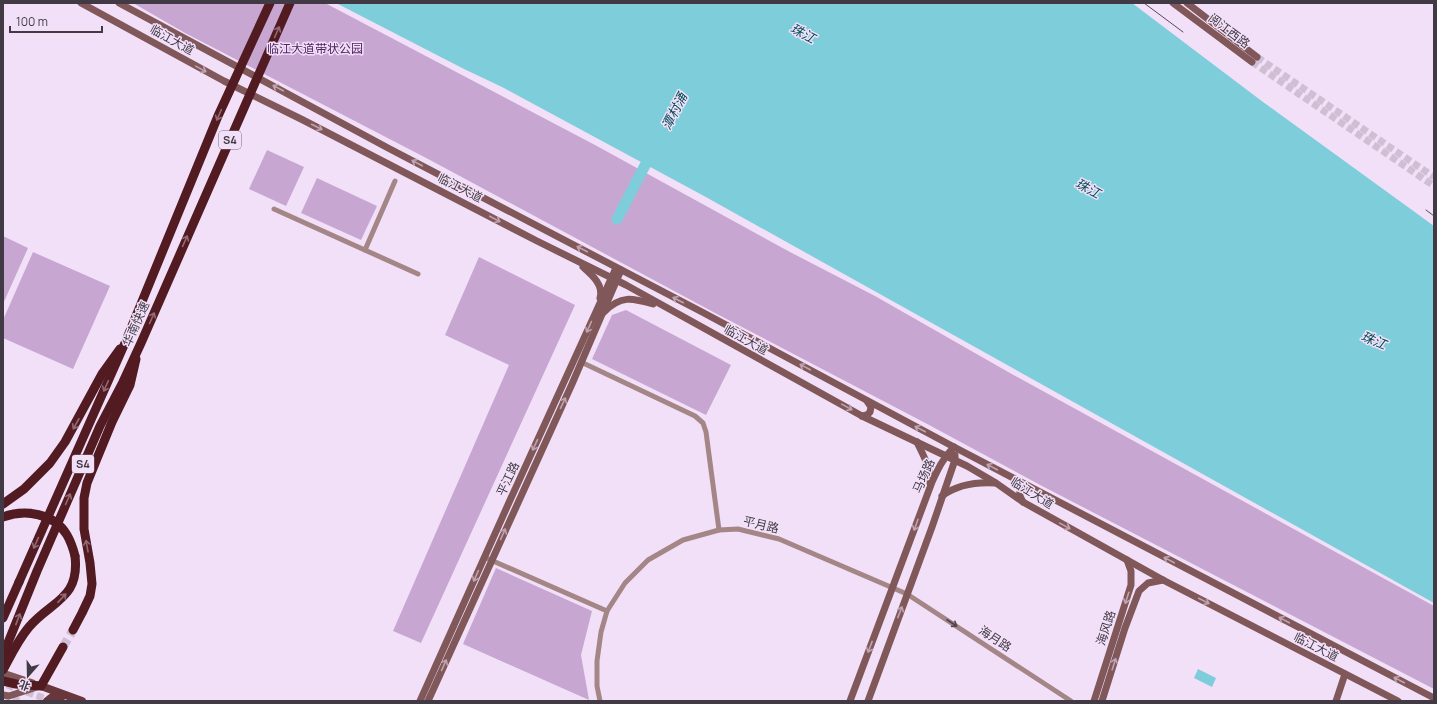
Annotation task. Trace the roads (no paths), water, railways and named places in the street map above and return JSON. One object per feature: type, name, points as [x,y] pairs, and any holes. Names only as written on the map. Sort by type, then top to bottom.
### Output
[{"type":"highway","name":"华南快速","points":[[3,618],[125,343],[218,116],[270,3]]},
{"type":"highway","name":"华南快速","points":[[3,655],[37,571],[100,426],[141,343],[290,3]]},
{"type":"highway","points":[[5,502],[24,489],[50,463],[65,442],[102,374],[125,343]]},
{"type":"highway","points":[[73,630],[90,596],[92,584],[84,529],[84,498],[87,484],[112,422],[130,385],[141,343]]},
{"type":"highway","points":[[3,517],[25,512],[44,516],[54,522],[67,534],[72,544],[76,564],[75,574],[68,592],[61,600],[29,627],[16,646],[3,671]]},
{"type":"highway","points":[[3,610],[19,582]]},
{"type":"highway","points":[[3,681],[16,684],[41,686],[63,647]]},
{"type":"main road","name":"临江大道","points":[[81,3],[224,81],[614,280],[862,416],[967,466],[996,483],[1023,502],[1163,580],[1398,701]]},
{"type":"main road","name":"临江大道","points":[[118,3],[394,151],[702,312],[1031,488],[1434,698]]},
{"type":"main road","name":"阅江西路","points":[[1173,3],[1252,62]]},
{"type":"main road","name":"阅江西路","points":[[1187,3],[1257,56]]},
{"type":"main road","points":[[579,262],[590,273],[600,287],[601,295],[598,314]]},
{"type":"main road","name":"平江路","points":[[428,701],[488,559],[619,269]]},
{"type":"main road","points":[[598,314],[615,303],[632,298],[668,309]]},
{"type":"main road","points":[[696,324],[693,317],[695,313],[702,312]]},
{"type":"main road","name":"平江路","points":[[420,701],[581,362],[598,314]]},
{"type":"main road","points":[[862,416],[870,412],[871,407],[867,401]]},
{"type":"main road","points":[[917,442],[930,474],[930,489],[934,486],[938,487],[942,496],[959,486],[981,482],[996,483]]},
{"type":"main road","name":"马场路","points":[[850,701],[930,489],[945,456],[954,447]]},
{"type":"main road","name":"马场路","points":[[868,701],[955,460],[954,447]]},
{"type":"main road","points":[[1023,502],[1020,498],[1020,489],[1024,487],[1031,488]]},
{"type":"main road","name":"海风路","points":[[1094,701],[1131,585],[1131,570],[1127,560]]},
{"type":"main road","name":"海风路","points":[[1102,701],[1125,628],[1139,591],[1148,583],[1163,580]]},
{"type":"main road","points":[[3,671],[82,701]]},
{"type":"main road","points":[[1336,701],[1345,674]]},
{"type":"main road","points":[[3,695],[9,696],[41,686]]},
{"type":"main road","points":[[47,701],[52,697],[66,696]]},
{"type":"street","points":[[365,250],[395,181]]},
{"type":"street","points":[[274,209],[418,274]]},
{"type":"street","points":[[581,362],[695,416],[703,423],[706,432],[719,530]]},
{"type":"street","name":"平月路","points":[[600,701],[597,686],[597,661],[601,632],[608,611],[625,583],[648,560],[683,540],[719,530],[738,529],[779,539],[907,594]]},
{"type":"street","points":[[488,559],[608,611]]},
{"type":"street","name":"海月路","points":[[907,594],[1072,701]]},
{"type":"water","name":"珠江","points":[[336,3],[1132,3],[1263,102],[1434,226],[1434,603],[704,196],[502,87]]},
{"type":"water","points":[[1198,669],[1216,678],[1212,687],[1194,678]]},
{"type":"waterway","name":"潭村涌","points":[[617,219],[652,152]]},
{"type":"tunnel","points":[[1257,57],[1434,177]]},
{"type":"tunnel","points":[[1252,62],[1434,186]]},
{"type":"tunnel","points":[[63,647],[73,630]]},
{"type":"tunnel","points":[[7,685],[52,701]]},
{"type":"tunnel","points":[[3,695],[19,701]]},
{"type":"tram line","points":[[1144,3],[1183,32]]},
{"type":"tram line","points":[[1426,210],[1434,216]]},
{"type":"park label","name":"临江大道带状公园","points":[[315,49]]}]
